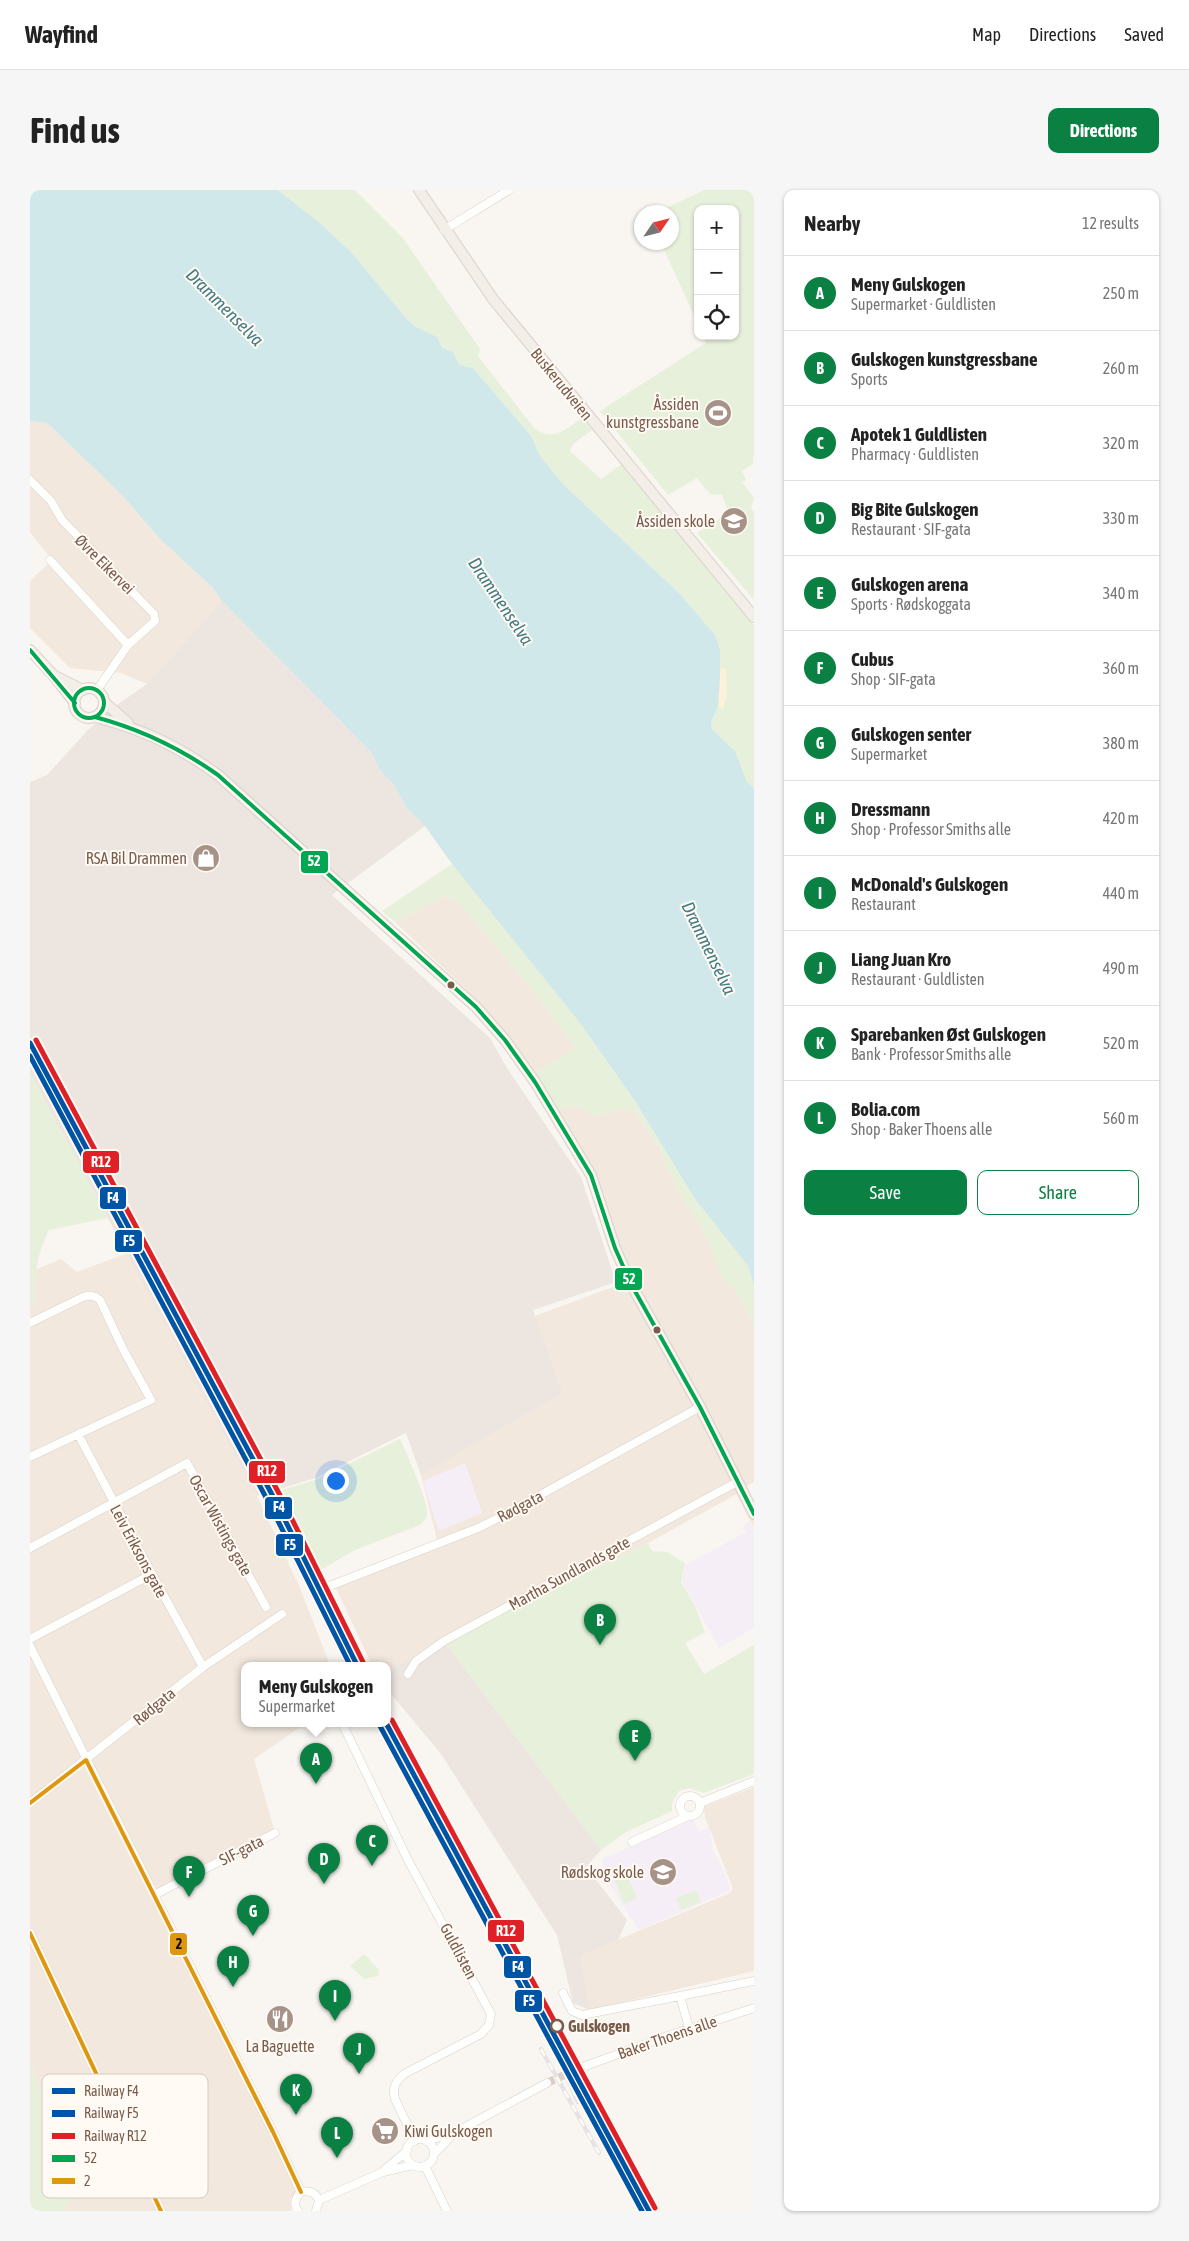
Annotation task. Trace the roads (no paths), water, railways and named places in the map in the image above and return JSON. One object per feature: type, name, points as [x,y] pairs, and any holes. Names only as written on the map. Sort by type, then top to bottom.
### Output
[{"type":"main road","name":"Buskerudveien","points":[[419,190],[444,230],[493,299],[754,617]]},
{"type":"main road","points":[[30,650],[53,675],[75,704],[75,708],[81,716],[95,717],[133,727],[199,761],[232,786],[476,1007],[505,1040],[535,1082],[592,1175],[616,1248],[631,1284],[700,1407],[754,1514]]},
{"type":"main road","points":[[53,675],[83,690]]},
{"type":"main road","points":[[75,704],[77,696],[83,690],[92,688],[96,690],[104,702],[133,727]]},
{"type":"main road","points":[[95,717],[102,711],[104,702]]},
{"type":"street","points":[[444,230],[509,190]]},
{"type":"street","name":"Øvre Eikervei","points":[[30,480],[51,501],[62,520],[154,614],[155,621],[128,645],[96,690]]},
{"type":"street","points":[[50,560],[128,645]]},
{"type":"street","points":[[30,1323],[83,1297],[95,1296],[100,1300],[123,1349],[151,1400],[30,1457]]},
{"type":"street","name":"Rødgata","points":[[332,1585],[478,1528],[700,1407]]},
{"type":"street","name":"Leiv Eriksons gate","points":[[78,1434],[113,1503],[203,1667]]},
{"type":"street","name":"Oscar Wistings gate","points":[[113,1503],[187,1463],[266,1607]]},
{"type":"street","name":"Martha Sundlands gate","points":[[408,1674],[416,1661],[444,1641],[737,1482]]},
{"type":"street","points":[[30,1548],[113,1503]]},
{"type":"street","points":[[30,1639],[152,1574]]},
{"type":"street","name":"Rødgata","points":[[30,1803],[203,1667],[282,1614]]},
{"type":"street","points":[[30,1646],[300,2192]]},
{"type":"street","name":"Guldlisten","points":[[344,1727],[408,1860],[491,2014],[489,2025],[481,2034],[404,2074],[395,2083],[395,2099],[415,2141]]},
{"type":"street","points":[[700,1803],[754,1781]]},
{"type":"street","points":[[688,1816],[683,1814],[680,1808],[683,1798],[693,1796],[700,1803]]},
{"type":"street","points":[[632,1842],[688,1816],[697,1814],[700,1803]]},
{"type":"street","name":"SIF-gata","points":[[154,1894],[275,1834]]},
{"type":"street","points":[[30,1933],[96,2074]]},
{"type":"street","points":[[562,1993],[572,2010],[582,2015],[754,1981]]},
{"type":"street","points":[[680,1996],[689,2028]]},
{"type":"street","name":"Baker Thoens alle","points":[[580,2068],[689,2028],[754,2008]]},
{"type":"street","points":[[383,2172],[407,2151],[408,2147],[415,2141],[426,2141],[454,2133],[547,2083]]},
{"type":"street","points":[[319,2200],[383,2172],[413,2165],[424,2166],[432,2160],[434,2154],[454,2133]]},
{"type":"street","points":[[426,2141],[432,2146],[434,2154]]},
{"type":"street","points":[[407,2151],[408,2159],[413,2165]]},
{"type":"street","points":[[424,2166],[447,2211]]},
{"type":"street","points":[[300,2192],[312,2192],[319,2200]]},
{"type":"street","points":[[298,2211],[295,2202],[300,2192]]},
{"type":"street","points":[[155,2198],[161,2211]]},
{"type":"street","points":[[316,2211],[319,2200]]},
{"type":"water","name":"Drammenselva","points":[[30,190],[278,190],[321,224],[352,253],[414,326],[437,337],[442,348],[453,352],[459,365],[473,368],[531,436],[540,456],[563,484],[681,595],[715,635],[720,649],[720,678],[718,707],[711,722],[712,729],[735,751],[747,782],[754,788],[754,1285],[748,1266],[695,1199],[635,1101],[580,1023],[452,864],[425,826],[406,807],[394,785],[379,769],[371,752],[222,601],[213,588],[161,540],[121,494],[47,423],[30,421]]},
{"type":"tunnel","points":[[547,2083],[580,2068]]},
{"type":"railway","points":[[553,2044],[578,2102]]},
{"type":"railway","points":[[541,2049],[599,2153]]},
{"type":"rail line","name":"R12","points":[[36,1040],[282,1499],[363,1662]]},
{"type":"rail line","name":"F4","points":[[30,1043],[276,1502],[356,1662]]},
{"type":"rail line","name":"F5","points":[[30,1056],[270,1505],[348,1662]]},
{"type":"rail line","name":"R12","points":[[392,1720],[655,2208]]},
{"type":"rail line","name":"F5","points":[[381,1727],[642,2211]]},
{"type":"rail line","name":"F4","points":[[388,1727],[649,2211]]},
{"type":"place","name":"Åssiden kunstgressbane","points":[[718,413]]},
{"type":"place","name":"Åssiden skole","points":[[734,521]]},
{"type":"place","name":"RSA Bil Drammen","points":[[206,858]]},
{"type":"place","name":"Gulskogen kunstgressbane","points":[[600,1645]]},
{"type":"place","name":"Gulskogen arena","points":[[635,1761]]},
{"type":"place","name":"Meny Gulskogen","points":[[316,1784]]},
{"type":"place","name":"Apotek 1 Guldlisten","points":[[372,1866]]},
{"type":"place","name":"Rødskog skole","points":[[663,1872]]},
{"type":"place","name":"Big Bite Gulskogen","points":[[324,1884]]},
{"type":"place","name":"Cubus","points":[[189,1897]]},
{"type":"place","name":"Gulskogen senter","points":[[253,1936]]},
{"type":"place","name":"Dressmann","points":[[233,1987]]},
{"type":"place","name":"La Baguette","points":[[280,2019]]},
{"type":"place","name":"McDonald's Gulskogen","points":[[335,2021]]},
{"type":"place","name":"Gulskogen","points":[[557,2026]]},
{"type":"place","name":"Liang Juan Kro","points":[[359,2074]]},
{"type":"place","name":"Sparebanken Øst Gulskogen","points":[[296,2115]]},
{"type":"place","name":"Kiwi Gulskogen","points":[[385,2131]]},
{"type":"place","name":"Bolia.com","points":[[337,2158]]}]
